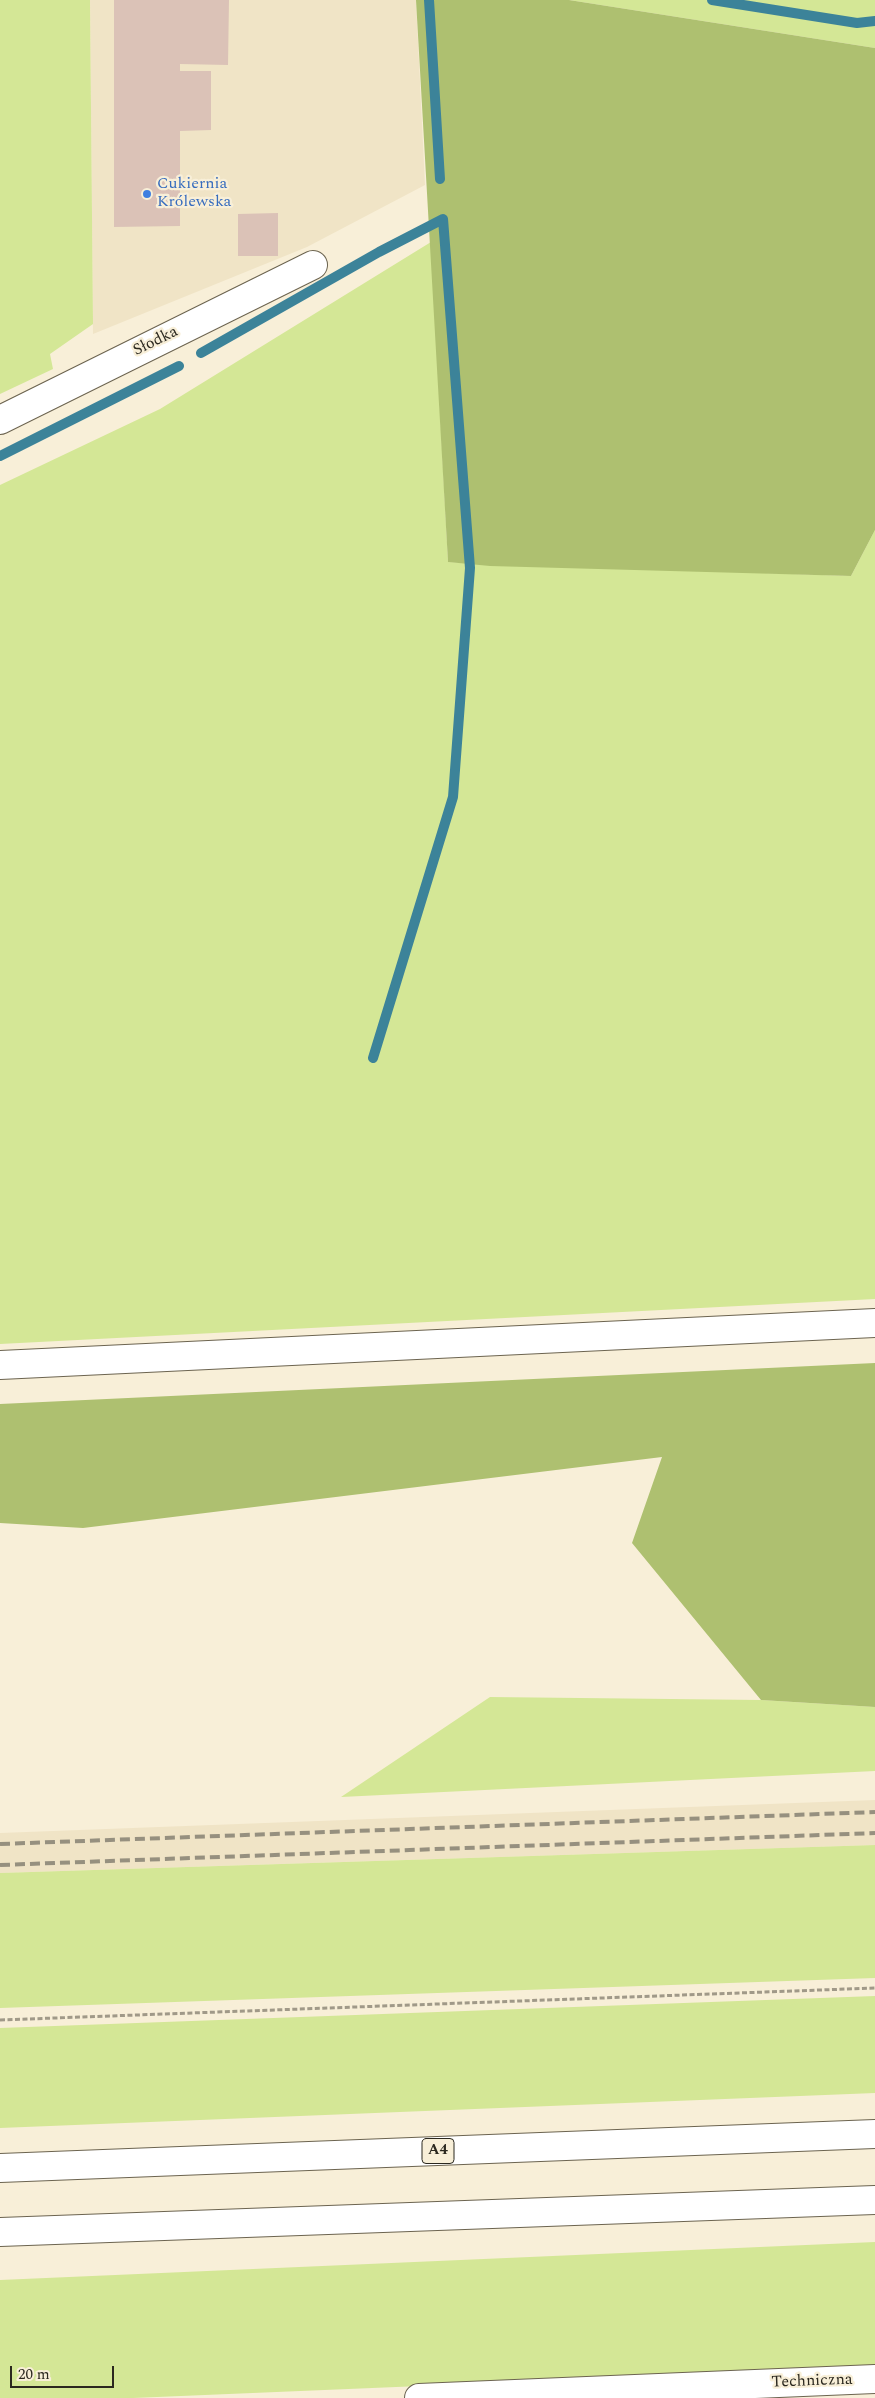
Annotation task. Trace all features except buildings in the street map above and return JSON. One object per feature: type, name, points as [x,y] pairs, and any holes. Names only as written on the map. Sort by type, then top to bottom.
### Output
[{"type":"main road","name":"Słodka","points":[[0,420],[313,265]]},
{"type":"main road","points":[[0,1365],[875,1323]]},
{"type":"main road","name":"A4","points":[[0,2168],[875,2134]]},
{"type":"main road","points":[[0,2232],[875,2200]]},
{"type":"main road","name":"Techniczna","points":[[419,2398],[875,2379]]},
{"type":"path","points":[[0,2020],[875,1988]]},
{"type":"shaded area","points":[[90,0],[416,0],[425,185],[307,247],[93,334]]},
{"type":"shaded area","points":[[875,1800],[875,1845],[0,1873],[0,1833]]},
{"type":"green space","points":[[0,0],[90,0],[93,324],[50,354],[53,369],[0,394]]},
{"type":"green space","points":[[416,0],[569,0],[875,48],[875,530],[851,576],[490,566],[448,562]]},
{"type":"green space","points":[[569,0],[875,0],[875,48]]},
{"type":"green space","points":[[431,242],[448,562],[851,576],[875,530],[875,1299],[0,1344],[0,485],[160,409]]},
{"type":"green space","points":[[875,1363],[875,1707],[761,1700],[632,1543],[662,1457],[83,1528],[0,1523],[0,1404]]},
{"type":"green space","points":[[490,1697],[761,1700],[875,1707],[875,1771],[341,1797]]},
{"type":"green space","points":[[875,1845],[875,1978],[0,2008],[0,1873]]},
{"type":"green space","points":[[875,1996],[875,2093],[0,2128],[0,2028]]},
{"type":"green space","points":[[875,2242],[875,2367],[133,2398],[0,2398],[0,2280]]},
{"type":"waterway","points":[[429,0],[440,179]]},
{"type":"waterway","points":[[712,0],[857,23],[875,21]]},
{"type":"waterway","points":[[201,353],[379,252],[443,219],[470,568],[453,797],[373,1058]]},
{"type":"waterway","points":[[0,456],[179,366]]},
{"type":"railway","points":[[0,1844],[875,1812]]},
{"type":"railway","points":[[0,1865],[875,1833]]},
{"type":"place","name":"Cukiernia Królewska","points":[[147,194]]}]
